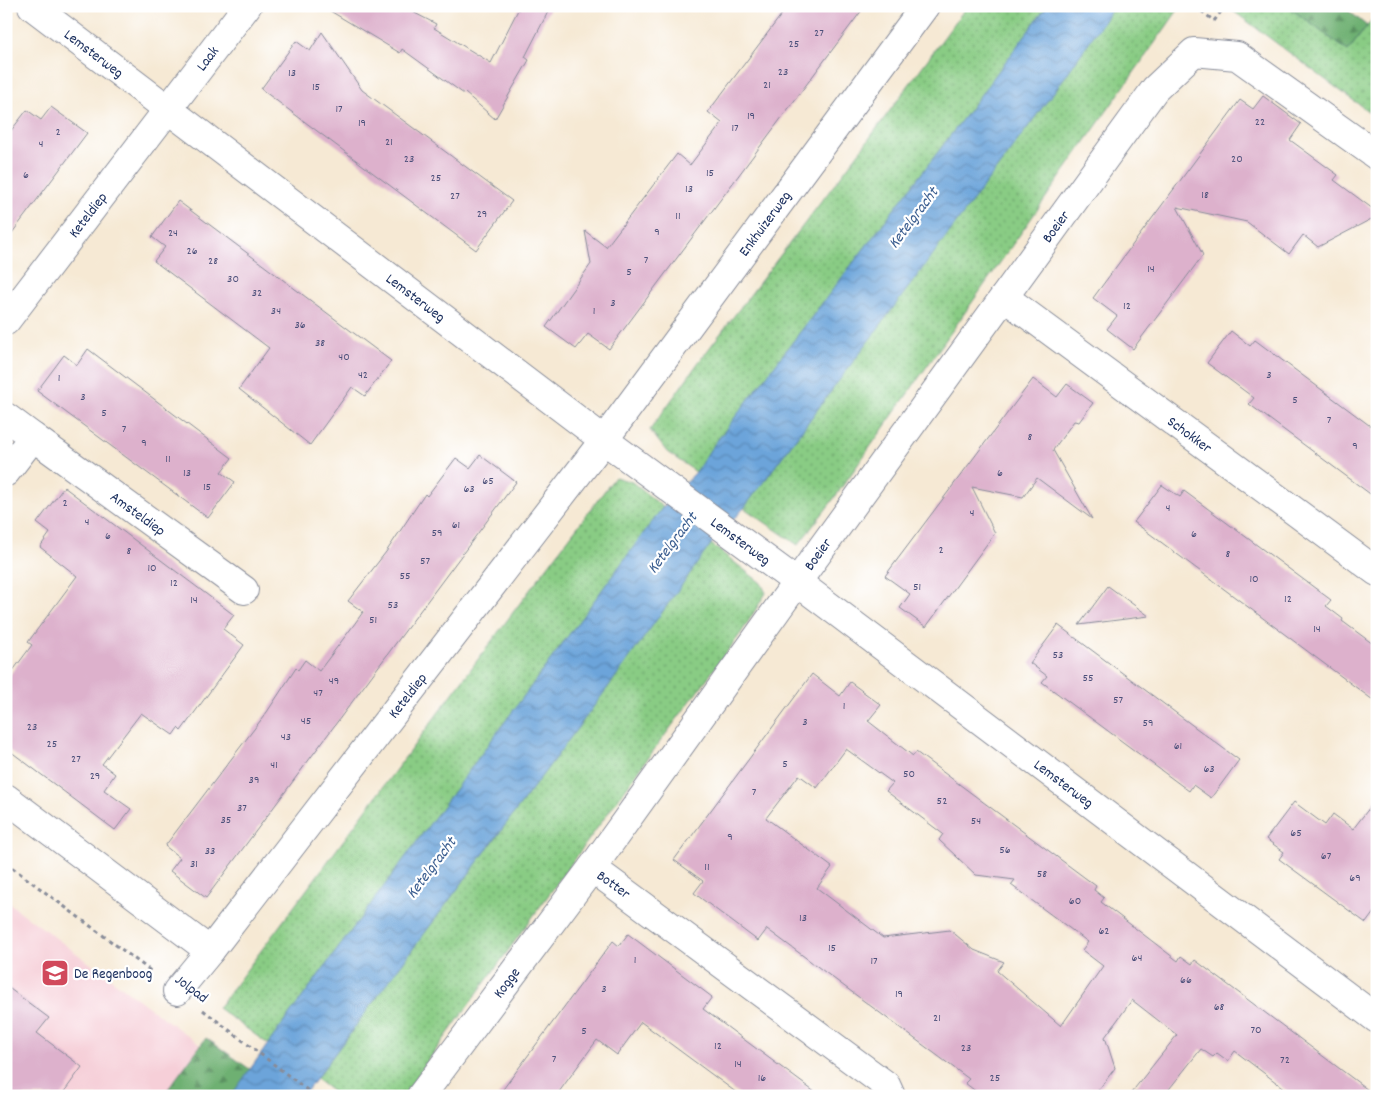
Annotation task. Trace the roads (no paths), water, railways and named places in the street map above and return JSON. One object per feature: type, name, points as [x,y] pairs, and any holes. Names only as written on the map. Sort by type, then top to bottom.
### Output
[{"type":"street","name":"Lemsterweg","points":[[32,6],[604,440],[797,582],[1377,1019]]},
{"type":"street","name":"Laak","points":[[168,109],[247,6]]},
{"type":"street","name":"Enkhuizerweg","points":[[604,440],[925,6]]},
{"type":"street","name":"Boeier","points":[[797,582],[1155,88],[1194,52],[1237,56],[1377,156]]},
{"type":"street","name":"Keteldiep","points":[[6,322],[168,109]]},
{"type":"street","name":"Schokker","points":[[1004,297],[1377,572]]},
{"type":"street","points":[[6,417],[34,437],[6,472]]},
{"type":"street","name":"Amsteldiep","points":[[34,437],[244,590]]},
{"type":"street","name":"Keteldiep","points":[[177,991],[210,952],[604,440]]},
{"type":"street","name":"Botter","points":[[797,582],[592,868],[886,1085],[891,1096]]},
{"type":"street","points":[[6,798],[210,952]]},
{"type":"street","name":"Kogge","points":[[421,1096],[592,868]]},
{"type":"water","name":"Ketelgracht","points":[[1047,6],[1114,6],[1062,81],[744,508],[711,544],[614,679],[303,1096],[231,1096],[663,507],[696,472],[710,450]]},
{"type":"place","name":"De Regenboog","points":[[55,973]]}]
